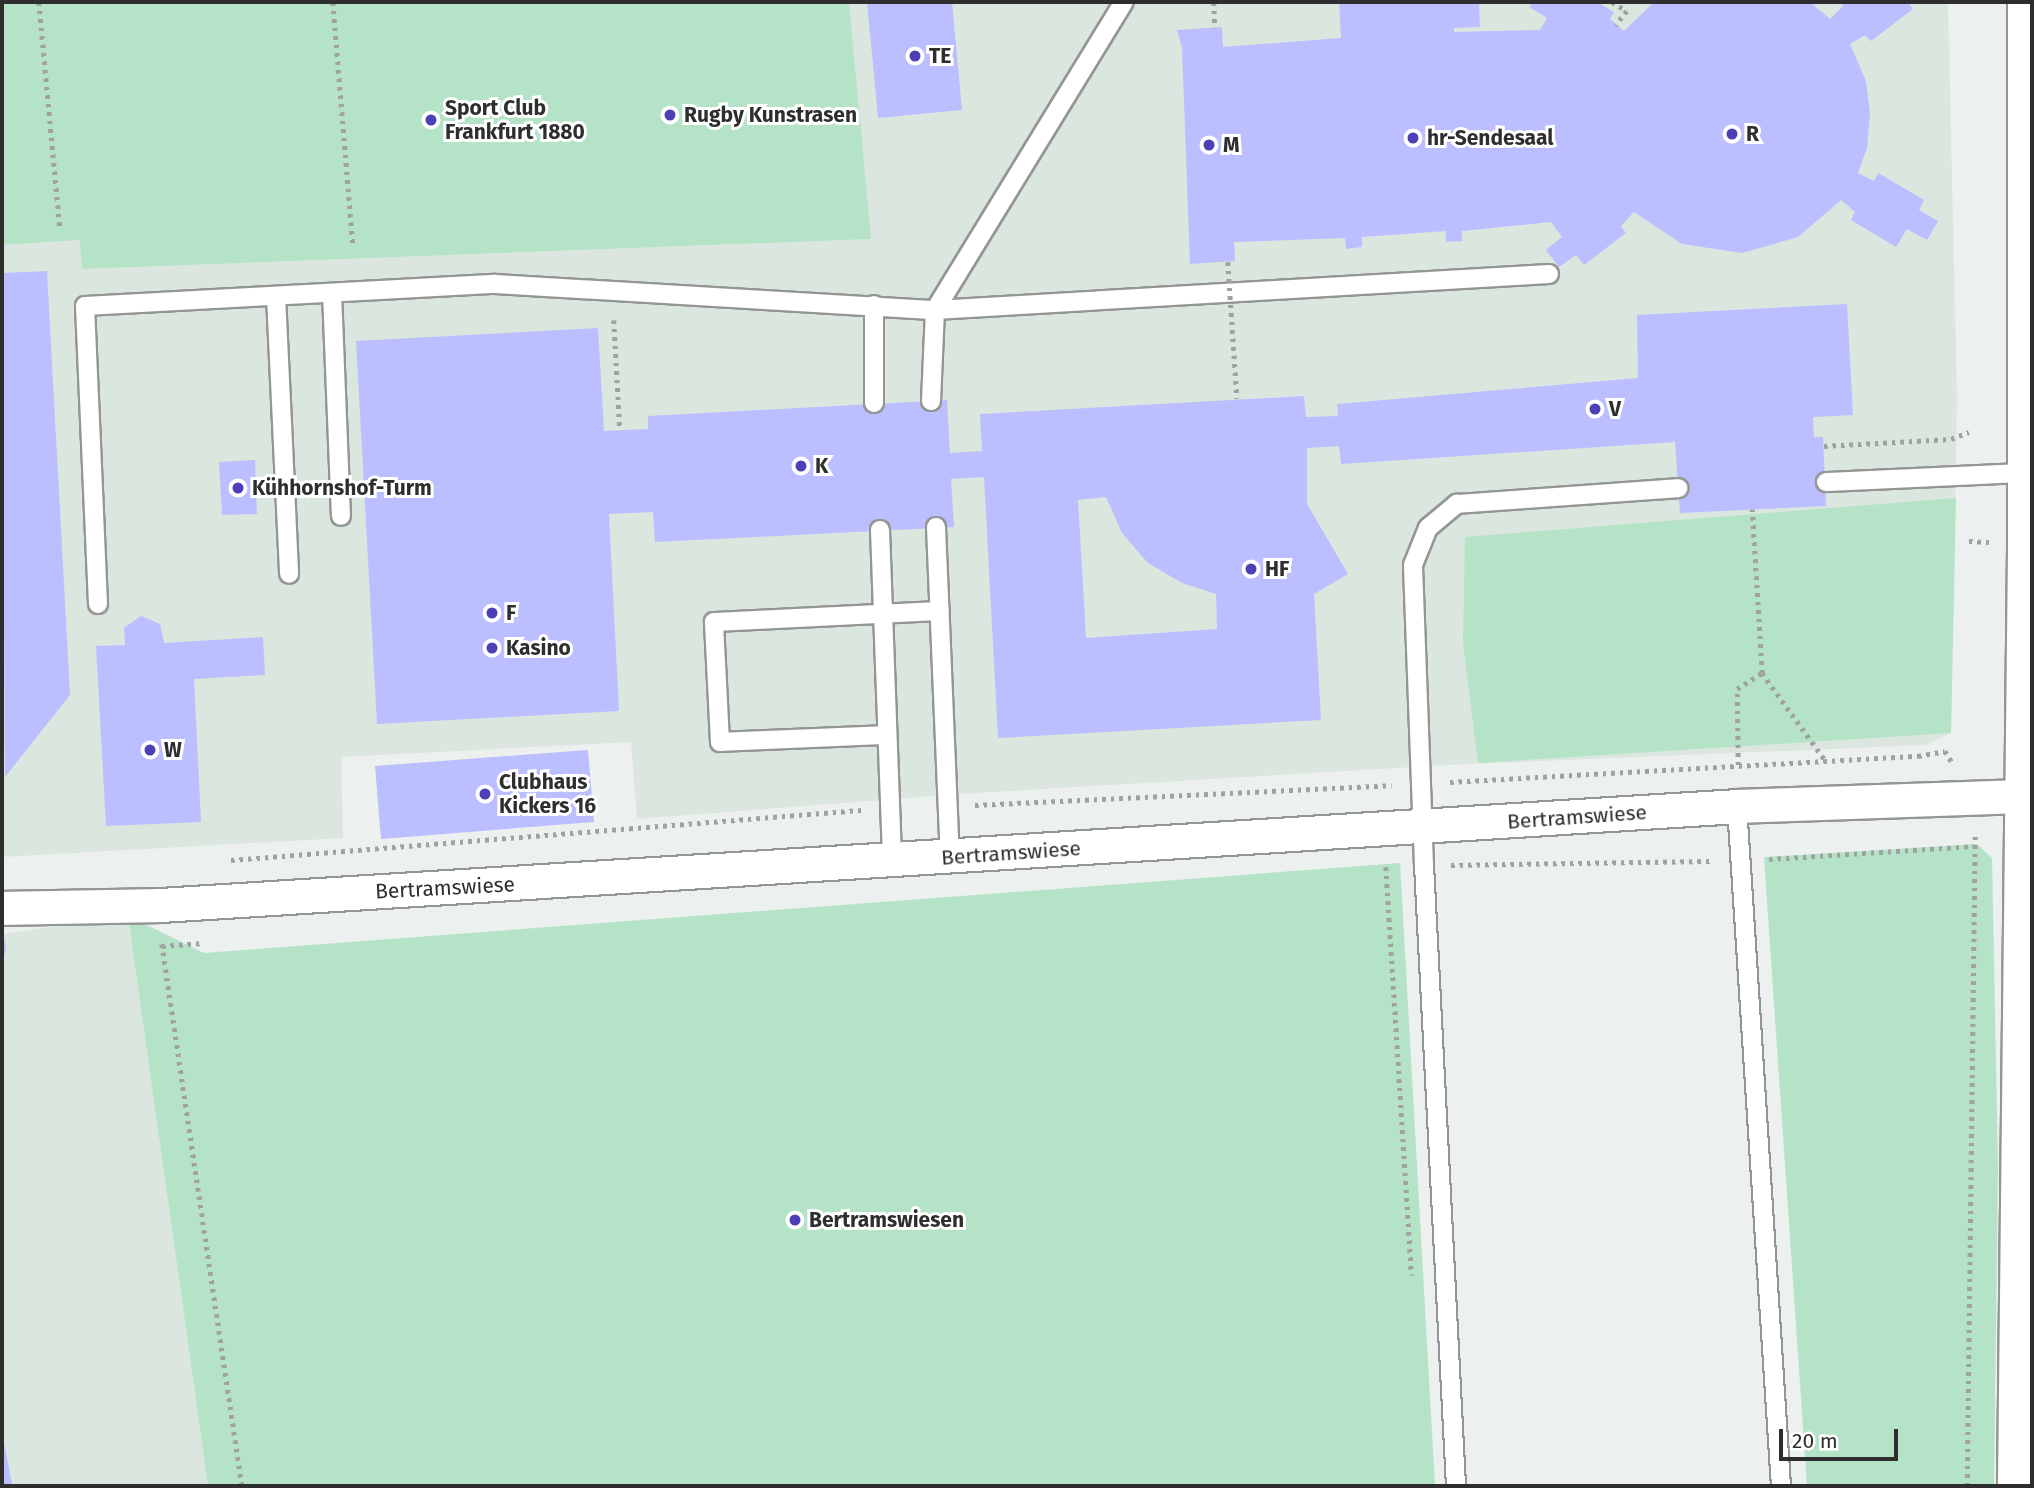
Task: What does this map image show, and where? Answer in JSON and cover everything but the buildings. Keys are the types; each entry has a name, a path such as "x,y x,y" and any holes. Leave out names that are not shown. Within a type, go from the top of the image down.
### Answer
{"street":[{"path":"2014,1486 2024,1177 2020,796 2024,473 2024,2"},
{"name":"Bertramswiese","path":"2,908 160,905 1737,806 2020,796"}],"lane":[{"path":"931,401 935,310 1124,2"},
{"path":"98,604 85,306 495,284 935,310 1549,274"},
{"path":"332,293 341,516"},
{"path":"276,296 289,574"},
{"path":"874,305 874,403"},
{"path":"1826,482 2024,473"},
{"path":"1456,1486 1424,866 1413,565 1428,528 1457,504 1678,488"},
{"path":"936,527 950,857"},
{"path":"880,530 880,614 892,861"},
{"path":"886,735 720,742 714,622 940,611"},
{"path":"1737,806 1738,861 1781,1486"}],"path":[{"path":"39,2 60,228"},
{"path":"333,2 354,247"},
{"path":"1214,2 1215,28"},
{"path":"1612,2 1627,11 1616,25"},
{"path":"1228,262 1237,399"},
{"path":"613,291 620,431"},
{"path":"1824,446 1951,439 1969,432"},
{"path":"1752,509 1762,673 1825,761"},
{"path":"1738,765 1737,689 1762,673"},
{"path":"1413,1280 1386,867 1738,861 1974,845 1968,1486"},
{"path":"162,946 242,1486"}],"shaded area":[{"path":"849,2 1948,2 1957,397 1951,733 1925,745 1447,765 959,794 637,819 631,742 341,757 343,838 2,857 2,245 81,240 82,269 870,239"},
{"path":"128,916 208,1486 2,1486 2,934"}],"green space":[{"name":"Sport Club Frankfurt 1880","path":"2,2 849,2 871,239 82,269 80,240 2,245"},
{"path":"1956,498 1951,733 1478,763 1463,643 1465,537"},
{"path":"1977,844 1992,858 1998,1169 1994,1486 1807,1486 1764,857"},
{"name":"Bertramswiesen","path":"1400,863 1435,1486 208,1486 128,916 204,953"}],"place":[{"name":"TE","path":"915,56"},
{"name":"Rugby Kunstrasen","path":"670,115"},
{"name":"Sport Club Frankfurt 1880","path":"431,120"},
{"name":"R","path":"1732,134"},
{"name":"hr-Sendesaal","path":"1413,138"},
{"name":"M","path":"1209,145"},
{"name":"V","path":"1595,409"},
{"name":"K","path":"801,466"},
{"name":"Kühhornshof-Turm","path":"238,488"},
{"name":"HF","path":"1251,569"},
{"name":"F","path":"492,613"},
{"name":"Kasino","path":"492,648"},
{"name":"W","path":"150,750"},
{"name":"Clubhaus Kickers 16","path":"485,794"},
{"name":"Bertramswiesen","path":"795,1220"}]}
